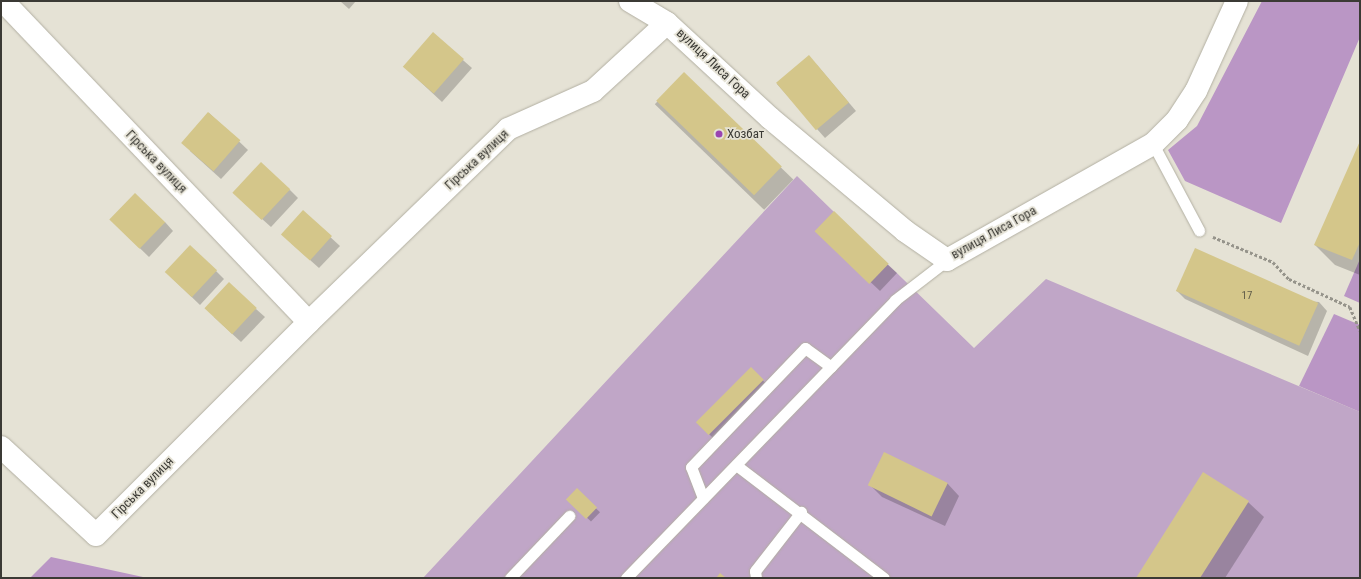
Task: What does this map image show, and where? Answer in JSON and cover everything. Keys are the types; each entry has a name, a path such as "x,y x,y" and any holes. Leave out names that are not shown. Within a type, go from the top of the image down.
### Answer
{"street":[{"name":"Гірська вулиця","path":"3,1 309,322"},
{"path":"630,1 667,23"},
{"name":"вулиця Лиса Гора","path":"667,23 776,122 905,231 947,260 1153,144 1177,120 1196,91 1237,1"},
{"name":"Гірська вулиця","path":"1,447 96,535 309,322 508,129 593,91 667,23"}],"lane":[{"path":"1153,144 1199,230"},
{"path":"626,578 895,300 947,260"},
{"path":"703,498 691,467 805,348 831,367"},
{"path":"736,465 801,512 879,577"},
{"path":"756,578 755,571 801,512"},
{"path":"510,578 569,516"}],"path":[{"path":"1199,230 1273,262 1289,279 1350,307 1360,331"}],"shaded area":[{"path":"1262,1 1360,1 1360,37 1281,223 1185,181 1168,150 1197,126"},
{"path":"797,176 974,348 1046,279 1360,412 1360,578 423,578"},
{"path":"1360,259 1360,303 1344,296"},
{"path":"1334,314 1360,325 1360,412 1299,386"},
{"path":"51,557 143,577 143,578 30,578"}],"building":[{"path":"433,32 464,59 434,94 403,67"},
{"path":"809,55 849,102 816,130 776,83"},
{"name":"Хозбат","path":"684,72 782,166 754,195 656,101"},
{"path":"208,112 240,140 214,171 181,143"},
{"path":"1360,141 1360,242 1352,260 1314,245"},
{"path":"261,162 290,189 262,220 232,193"},
{"path":"135,193 165,222 140,249 109,220"},
{"path":"303,210 332,236 310,261 281,235"},
{"path":"834,211 889,264 869,284 815,231"},
{"path":"190,245 217,270 192,297 165,272"},
{"path":"1195,248 1318,303 1299,346 1176,291"},
{"path":"229,282 257,308 232,334 204,308"},
{"path":"751,367 764,380 709,435 696,422"},
{"path":"884,452 948,483 932,516 868,485"},
{"path":"1203,472 1249,501 1200,578 1136,578"},
{"path":"577,488 597,507 586,519 566,500"},
{"path":"720,573 726,578 716,578"}],"place":[{"name":"Хозбат","path":"719,134"}]}
